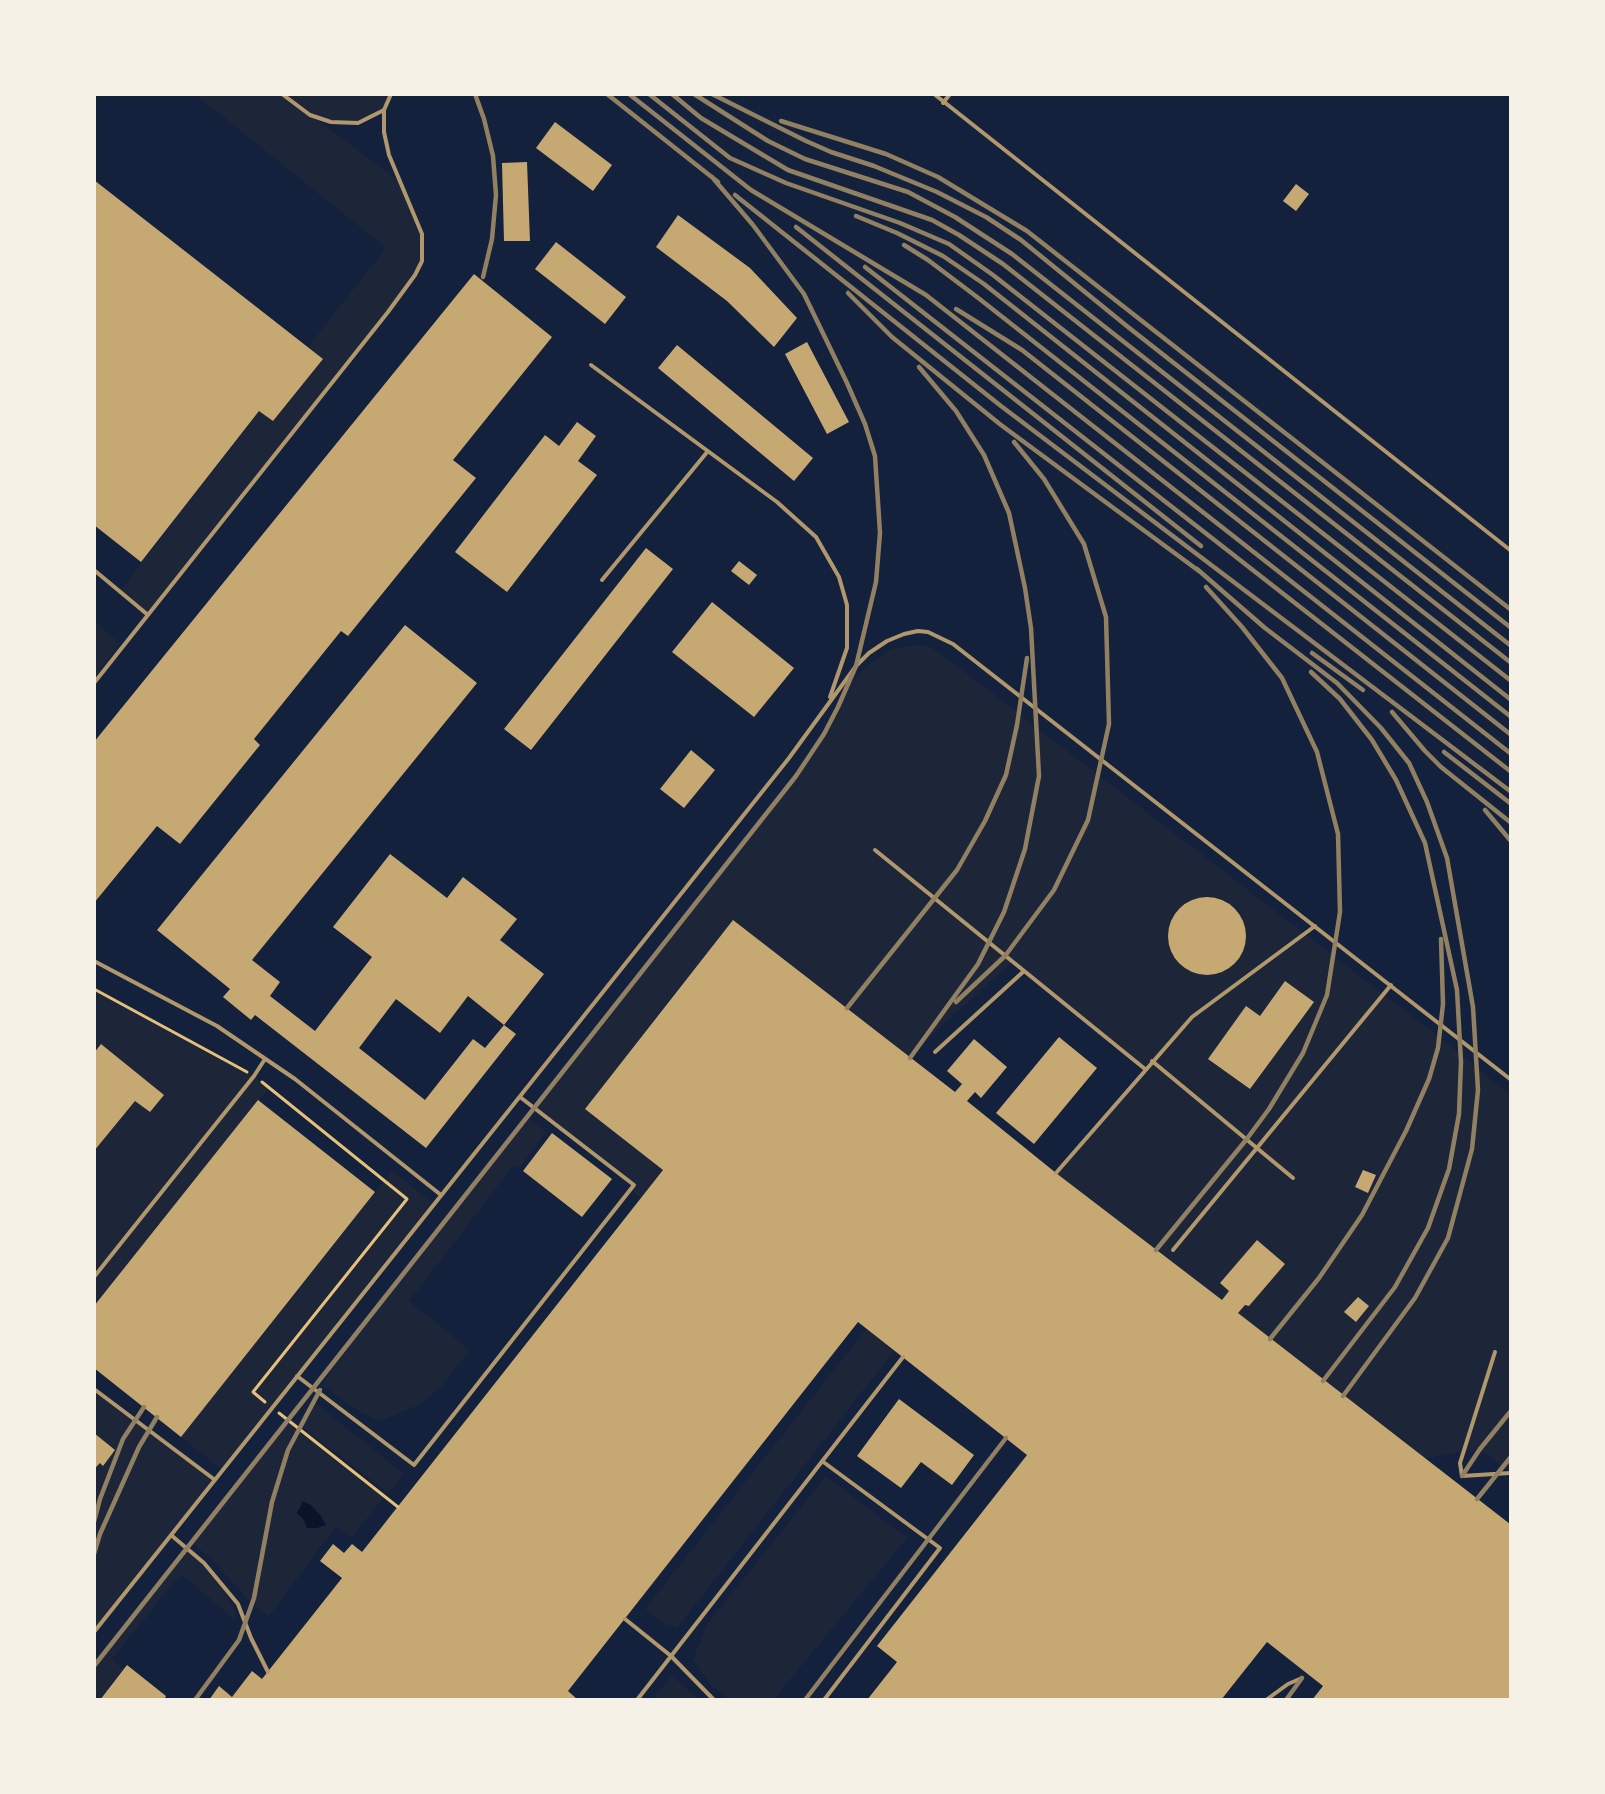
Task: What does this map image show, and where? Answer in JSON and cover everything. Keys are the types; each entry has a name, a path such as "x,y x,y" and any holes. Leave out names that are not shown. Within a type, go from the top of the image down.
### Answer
{"lane":[{"path":"282,94 310,115 331,122 358,123 384,111"},
{"path":"94,683 388,312 422,261 422,234 389,155 384,132 384,111 391,94"},
{"path":"934,94 1510,550"},
{"path":"943,103 950,94"},
{"path":"591,365 777,502 816,537 839,577 847,605 847,648 829,700"},
{"path":"602,580 708,451"},
{"path":"94,570 148,615"},
{"path":"94,1632 789,758 829,700 856,666 869,653 887,641 918,631 937,635 953,644 1510,1078"},
{"path":"874,850 1145,1069"},
{"path":"1056,1173 1192,1017 1315,926"},
{"path":"94,961 217,1026 266,1059 295,1079 441,1195"},
{"path":"935,1052 1024,971"},
{"path":"1173,1250 1391,986"},
{"path":"94,1277 266,1059"},
{"path":"1152,1061 1293,1178"},
{"path":"297,1376 414,1466 634,1185 520,1097"},
{"path":"1495,1352 1460,1463 1462,1476 1510,1473"},
{"path":"637,1700 903,1357"},
{"path":"94,1389 215,1480"},
{"path":"822,1461 940,1548 824,1700"},
{"path":"171,1536 204,1563 238,1604 251,1638 268,1672"},
{"path":"625,1619 671,1656 714,1700"},
{"path":"1266,1700 1288,1684 1302,1678"}],"path":[{"path":"94,989 254,1076 407,1199 253,1392 398,1507"}],"shaded area":[{"path":"196,95 391,95 384,110 358,123 346,123 312,116 400,182 422,234 422,261 415,275 388,312 148,615 120,591 259,411 273,420 323,359 308,347 386,248"},
{"path":"95,622 120,644 95,676"},
{"path":"922,644 936,650 1439,1037 1510,1095 1510,1472 1480,1449 1424,1458 1056,1173 1145,1069 1013,962 938,1029 910,1058 733,920 585,1109 663,1170 641,1198 630,1190 634,1185 535,1108 796,776 824,734 852,682 866,666 891,649"},
{"path":"95,989 254,1076 269,1088 95,1306"},
{"path":"527,1117 546,1132 519,1168 514,1165 409,1301 470,1350 441,1387 419,1405 380,1421 362,1413 322,1385 358,1330"},
{"path":"392,1171 434,1204 222,1470 181,1437"},
{"path":"866,1329 894,1351 677,1628 661,1622 645,1609"},
{"path":"94,1389 215,1480 94,1632"},
{"path":"313,1401 404,1474 388,1493 300,1425"},
{"path":"287,1419 385,1496 351,1538 336,1526 269,1616 252,1604 211,1559 191,1542"},
{"path":"826,1476 907,1538 774,1699 728,1699 711,1685 693,1660 707,1624"},
{"path":"303,1501 311,1505 326,1525 307,1528 304,1520 297,1513"},
{"path":"185,1550 202,1565 226,1594 235,1611 236,1621 181,1574 112,1659 123,1670 100,1699 95,1699 95,1666"},
{"path":"672,1676 699,1699 652,1699"}],"building":[{"path":"555,122 612,165 593,191 536,148"},
{"path":"527,162 530,241 504,241 502,163"},
{"path":"94,180 323,359 273,421 259,411 141,562 94,525"},
{"path":"1296,184 1309,194 1296,211 1283,201"},
{"path":"678,215 750,268 797,318 774,347 727,301 656,247"},
{"path":"556,242 626,297 605,324 535,269"},
{"path":"474,274 552,337 453,460 476,478 348,636 341,631 254,739 260,745 180,844 157,826 94,903 94,742"},
{"path":"807,342 849,422 827,434 785,354"},
{"path":"677,345 813,458 794,481 658,368"},
{"path":"577,422 596,436 578,461 597,475 507,592 455,552 545,435 559,446"},
{"path":"646,548 673,569 531,750 504,729"},
{"path":"739,561 757,575 749,585 731,571"},
{"path":"712,602 794,668 754,717 672,652"},
{"path":"405,625 477,683 252,960 280,982 270,996 315,1031 372,957 333,927 390,854 447,898 463,877 517,919 500,940 544,974 504,1025 516,1034 426,1148 255,1015 251,1020 223,997 230,989 157,930","holes":["468,996 504,1025 485,1048 473,1039 425,1100 359,1048 396,999 440,1033"]},
{"path":"691,750 715,770 684,808 660,789"},
{"path":"1199,897 1215,897 1229,903 1240,914 1246,928 1246,944 1240,958 1229,969 1215,975 1199,975 1185,969 1174,958 1168,944 1168,928 1174,914 1185,903"},
{"path":"733,920 955,1092 962,1084 947,1071 974,1039 1007,1067 981,1098 975,1092 967,1101 1056,1173 1222,1300 1229,1291 1220,1283 1257,1240 1285,1264 1249,1306 1245,1305 1238,1313 1510,1524 1510,1700 1312,1700 1323,1686 1267,1642 1221,1700 867,1700 897,1662 877,1646 1027,1455 858,1322 568,1691 578,1700 209,1700 219,1686 232,1697 252,1671 262,1679 342,1578 320,1561 333,1544 344,1553 352,1544 362,1552 663,1170 585,1109"},
{"path":"1285,981 1314,1002 1250,1089 1208,1059 1246,1006 1260,1016"},
{"path":"1059,1037 1097,1068 1034,1144 996,1113"},
{"path":"101,1044 164,1095 150,1112 135,1101 94,1151 94,1053"},
{"path":"258,1100 375,1192 181,1437 94,1368 94,1306"},
{"path":"552,1133 612,1179 582,1217 523,1171"},
{"path":"1363,1170 1376,1175 1368,1193 1355,1187"},
{"path":"1358,1297 1369,1306 1356,1322 1344,1312"},
{"path":"899,1399 974,1455 952,1485 921,1462 901,1488 857,1456"},
{"path":"94,1433 115,1450 103,1466 100,1463 94,1469"},
{"path":"127,1665 166,1696 164,1700 100,1700"}],"railway":[{"path":"475,94 493,156 496,195 492,239 483,277"},
{"path":"607,94 718,182"},
{"path":"629,94 751,190 926,295 1510,753"},
{"path":"649,94 730,158 786,183 900,223 949,244 993,275 1510,680"},
{"path":"672,94 701,118 788,170 932,220 1003,264 1510,662"},
{"path":"694,94 768,141 805,159 908,192 955,217 1012,254 1510,645"},
{"path":"712,94 831,152 874,166 937,192 986,217 1021,240 1128,327 1510,627"},
{"path":"781,121 886,154 938,177 1027,231 1510,609"},
{"path":"94,1666 796,776 824,734 856,666 876,582 880,533 875,456 865,424 804,294 753,225 712,177"},
{"path":"735,195 1001,406 1510,791"},
{"path":"856,216 943,256 984,284 1510,699"},
{"path":"796,227 1201,546"},
{"path":"904,245 977,297 1510,716"},
{"path":"865,267 1510,771"},
{"path":"848,293 892,337 1001,425 1203,574"},
{"path":"956,309 1022,350 1510,734"},
{"path":"910,1058 978,964 1004,912 1025,849 1039,776 1031,628 1009,513 984,455 956,411 919,367"},
{"path":"956,1002 1005,956 1054,890 1088,820 1109,724 1106,617 1084,544 1044,479 1014,442"},
{"path":"1197,569 1265,628 1337,683 1381,728 1409,763 1427,802 1447,858 1473,1007 1478,1090 1472,1149 1448,1238 1415,1298 1343,1396"},
{"path":"1156,1250 1246,1140 1269,1109 1303,1053 1327,995 1340,912 1338,834 1317,752 1282,678 1242,627 1206,587"},
{"path":"1312,653 1363,690"},
{"path":"847,1008 957,870 985,821 1006,775 1017,725 1027,658"},
{"path":"1311,672 1340,699 1372,740 1396,780 1425,843 1457,990 1461,1062 1459,1114 1449,1169 1428,1228 1395,1287 1323,1381"},
{"path":"1392,712 1441,767 1510,822"},
{"path":"1444,752 1510,803"},
{"path":"1485,810 1510,840"},
{"path":"1270,1339 1319,1278 1362,1215 1406,1131 1429,1079 1438,1048 1443,1004 1441,939"},
{"path":"195,1700 239,1640 254,1598 272,1502 288,1450 320,1390"},
{"path":"94,1522 100,1499 123,1439 144,1407"},
{"path":"1462,1476 1510,1412"},
{"path":"94,1554 100,1534 139,1447 157,1417"},
{"path":"805,1700 1006,1438"},
{"path":"1477,1499 1510,1458"},
{"path":"1286,1700 1302,1678"}]}
